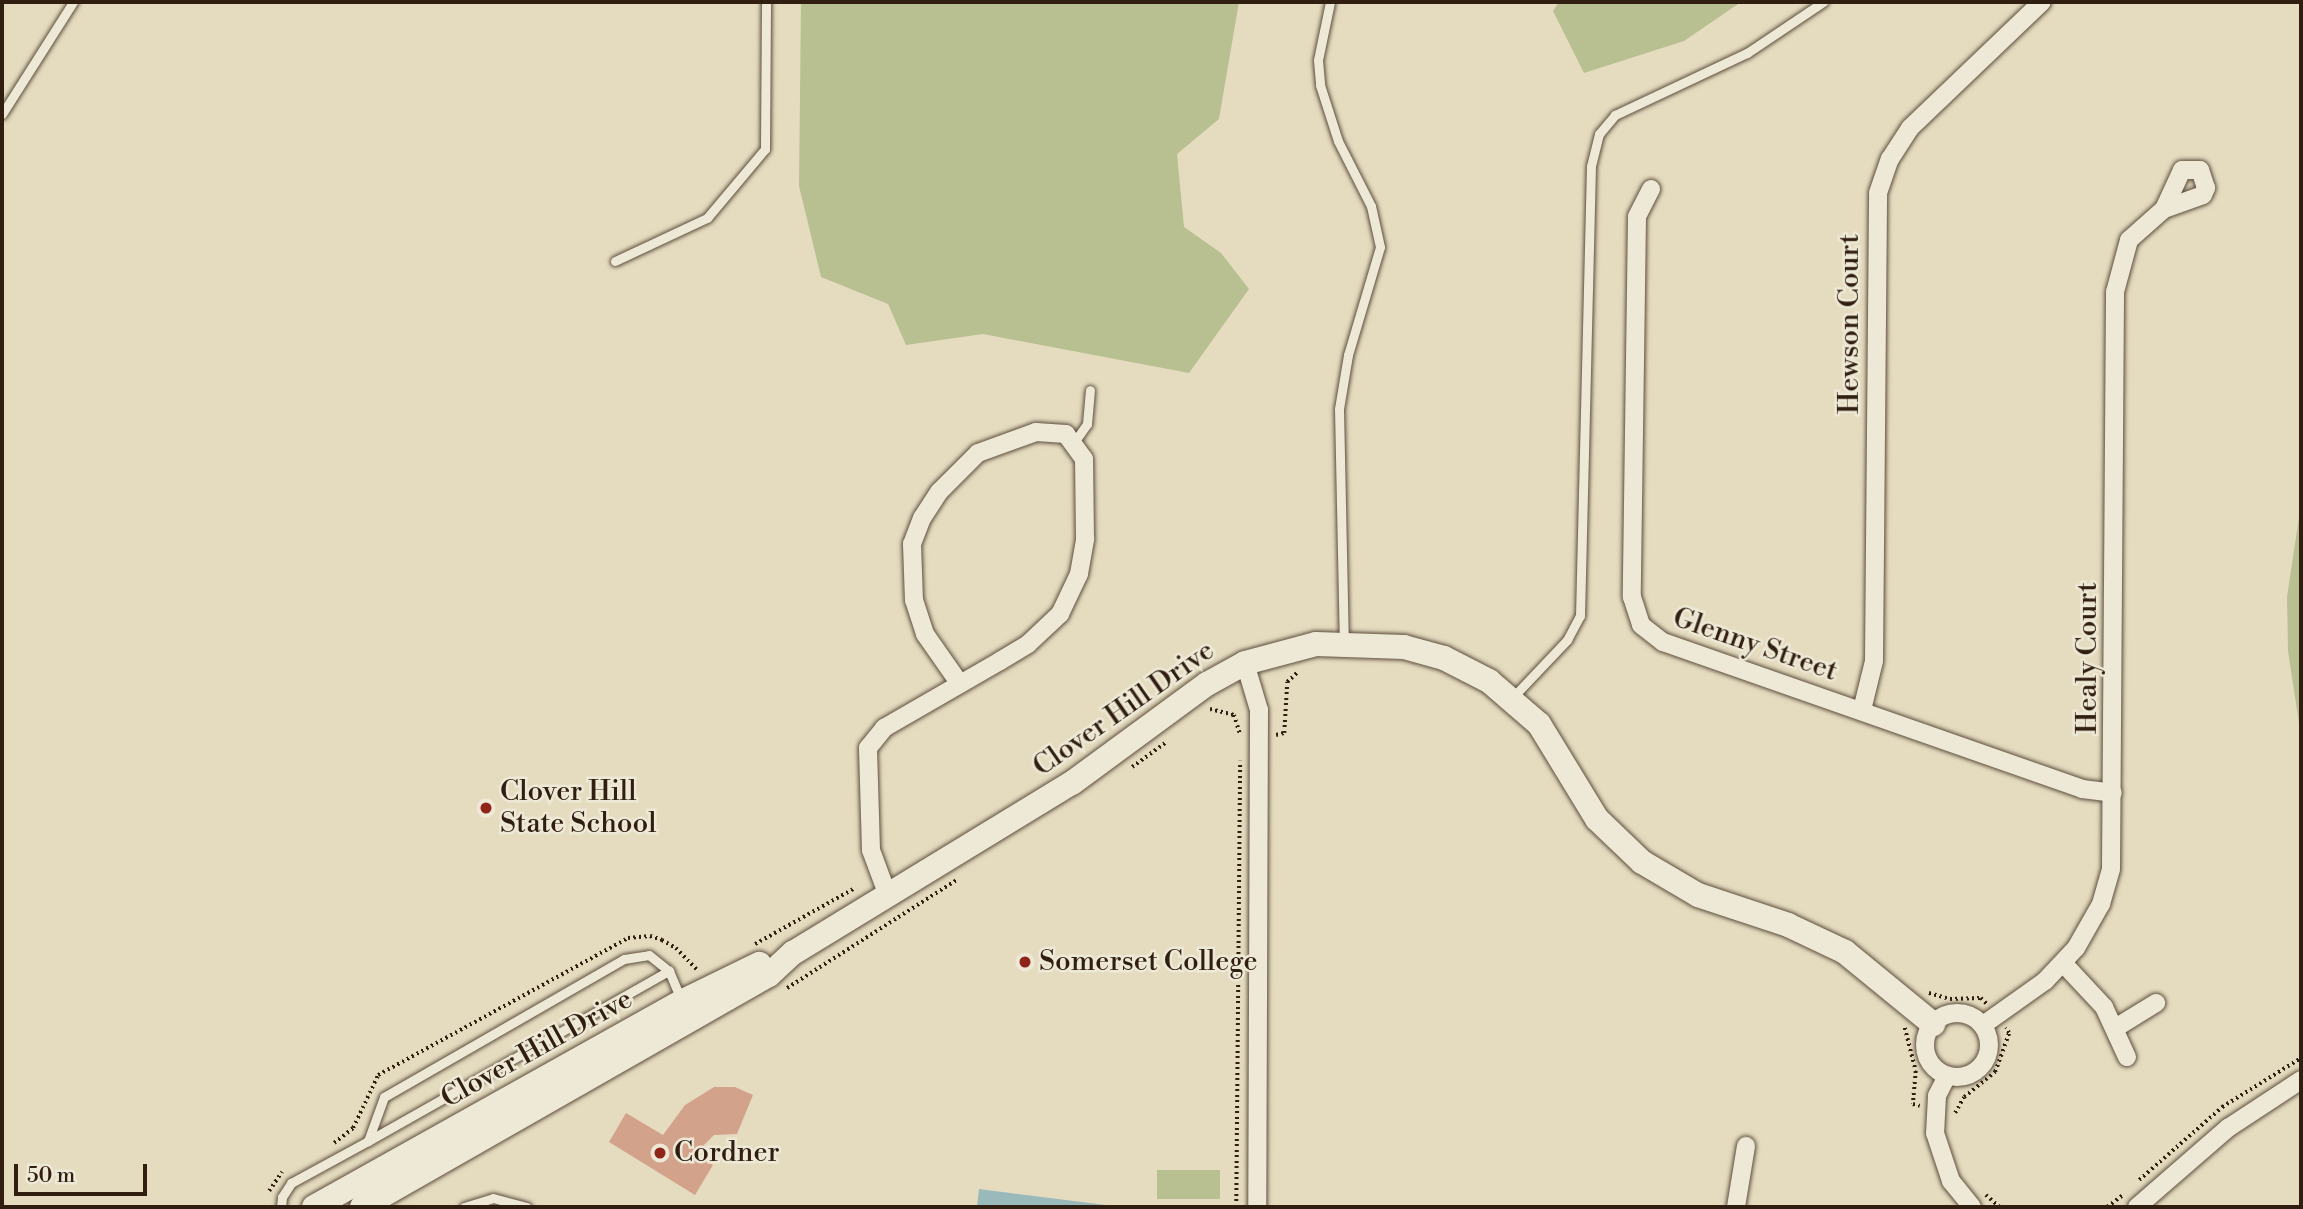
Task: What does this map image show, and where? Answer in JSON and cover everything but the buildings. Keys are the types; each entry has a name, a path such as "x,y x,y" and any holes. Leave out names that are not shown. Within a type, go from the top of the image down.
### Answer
{"street":[{"name":"Hewson Court","path":"1862,710 1874,661 1878,192 1890,159 1910,128 2042,2"},
{"name":"Glenny Street","path":"1651,189 1637,217 1635,613 1651,636 2082,789 2113,793"},
{"name":"Healy Court","path":"1983,1026 2063,963 2089,929 2111,869 2115,292 2129,240 2164,209"},
{"path":"883,886 869,829 868,748 884,728 960,684 1038,635 1060,614 1075,587 1083,561 1084,458 1075,441 1055,430 1045,430 978,453 939,492 922,518 912,544 914,600 925,634 960,684"},
{"name":"Clover Hill Drive","path":"362,1207 769,975 793,953 883,886 1072,783 1207,684 1245,663 1284,649 1344,642 1376,642 1428,653 1477,674 1513,697 1549,738 1597,819 1642,862 1698,895 1788,925 1845,952 1921,1023"},
{"path":"1245,663 1259,710 1257,1207"},
{"name":"Clover Hill Drive","path":"314,1207 682,1002 763,961 793,953"},
{"path":"2063,963 2117,1027 2127,1057"},
{"path":"2117,1027 2156,1003"},
{"path":"1958,1013 1983,1026 1990,1045 1984,1064 1967,1077 1947,1076 1930,1064 1921,1023 1958,1013"},
{"path":"1947,1076 1937,1096 1935,1133 1951,1181 1972,1207"},
{"path":"2137,1207 2228,1128 2301,1080"},
{"path":"1736,1207 1746,1146"}],"lane":[{"path":"2,114 73,2"},
{"path":"615,261 707,218 765,149 766,2"},
{"path":"1330,2 1318,60 1320,85 1338,141 1371,206 1380,247 1348,355 1339,409 1344,642"},
{"path":"1513,697 1567,640 1580,616 1591,166 1599,134 1615,115 1747,53 1823,2"},
{"path":"1075,441 1087,424 1090,390"},
{"path":"368,1141 384,1097 565,992 638,954 649,955 669,971 682,1002 681,1027"},
{"path":"281,1207 282,1197 291,1183 669,971"},
{"path":"464,1207 493,1198 527,1207"}],"path":[{"path":"1207,710 1223,709 1234,715 1240,745"},
{"path":"1129,769 1169,740"},
{"path":"1236,1207 1240,755"},
{"path":"783,991 965,875"},
{"path":"744,950 883,886"},
{"path":"325,1148 353,1128 378,1075 628,938 650,936 662,940 677,948 695,969 704,971"},
{"path":"1925,998 1930,992 1950,999 1982,998 1988,1006"},
{"path":"1920,1106 1913,1104 1916,1071 1904,1026 1921,1023"},
{"path":"1954,1121 1964,1097 1995,1072 2009,1033 2004,1026"},
{"path":"268,1197 273,1181 285,1170"},
{"path":"1979,1188 2000,1207"}],"green space":[{"path":"801,2 1239,2 1219,119 1177,154 1184,227 1221,253 1249,289 1189,373 983,334 906,345 888,304 821,277 799,186"},
{"path":"1559,2 1741,2 1684,41 1584,73 1553,11"},
{"path":"2301,504 2301,736 2288,651 2287,597"},
{"path":"1157,1170 1220,1170 1220,1199 1157,1199"}],"water":[{"path":"979,1189 1114,1206 977,1207"}],"place":[{"name":"Clover Hill State School","path":"486,808"},
{"name":"Somerset College","path":"1025,962"},
{"name":"Cordner","path":"660,1153"}]}
